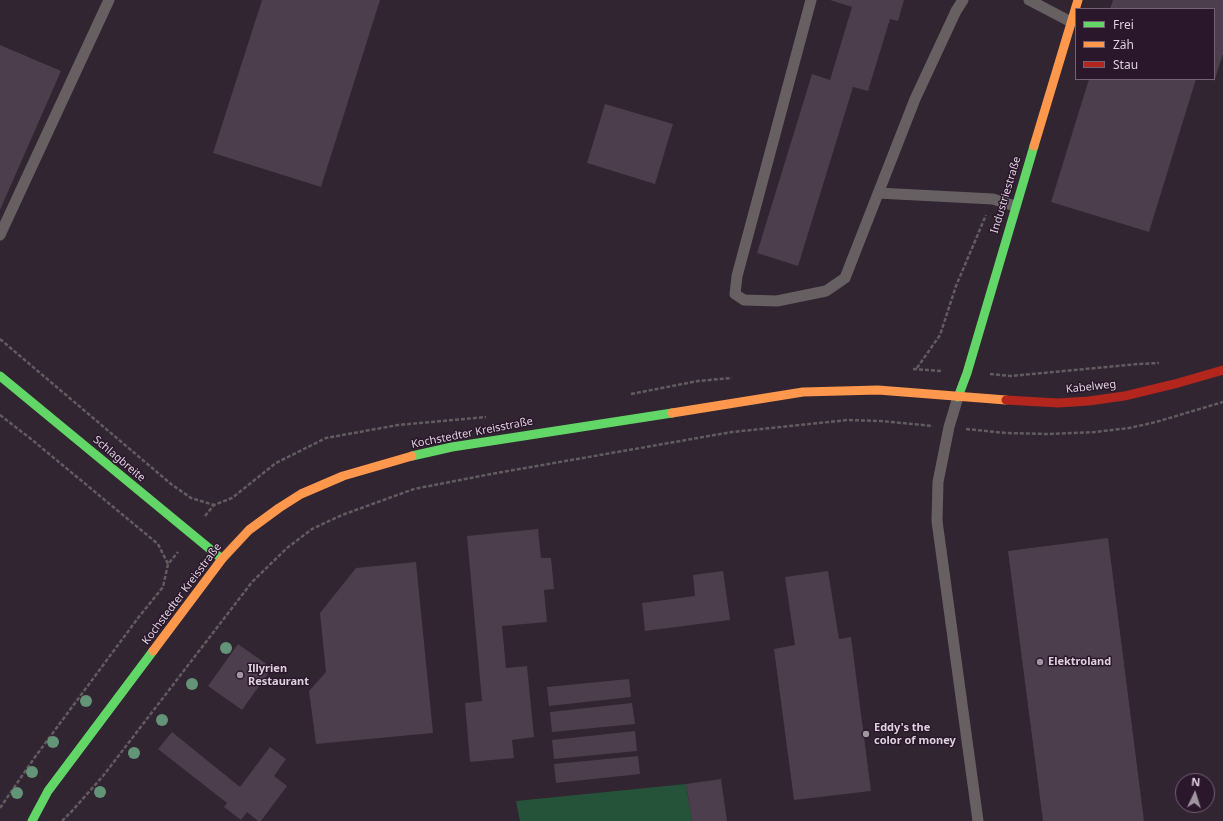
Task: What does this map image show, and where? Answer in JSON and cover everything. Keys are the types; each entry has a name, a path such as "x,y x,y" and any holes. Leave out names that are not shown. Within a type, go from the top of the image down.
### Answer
{"street":[{"name":"Industriestraße","path":"958,397 1075,9"},
{"name":"Kabelweg","path":"958,397 1039,403 1089,401 1124,396 1223,370"},
{"name":"Schlagbreite","path":"0,376 222,559"},
{"name":"Kochstedter Kreisstraße","path":"32,821 48,790 222,559 249,530 301,494 350,474 403,458 452,447 803,392 878,390 958,397"}],"lane":[{"path":"0,235 109,0"},
{"path":"811,0 736,276 735,294 744,300 777,301 826,291 845,278 915,99 956,11 963,0"},
{"path":"1029,0 1071,22"},
{"path":"878,193 993,199 1015,206"},
{"path":"958,397 949,427 938,482 936,521 978,821"}],"path":[{"path":"916,368 940,336 956,286 993,199"},
{"path":"0,339 171,484 191,498 214,505"},
{"path":"62,821 72,812 103,776 252,582 287,548 312,529 342,515 414,489 732,432 848,420 881,421 1006,433 1049,434 1095,432 1129,428 1156,422 1223,402"},
{"path":"0,415 158,544 168,564 163,587 133,624 35,757 0,808"}],"green space":[{"path":"686,784 692,821 520,821 516,801"}],"building":[{"path":"262,0 380,0 321,187 213,153"},
{"path":"830,0 904,0 898,21 890,19 868,91 853,87 798,266 757,253 812,74 830,80 852,7"},
{"path":"1113,0 1223,0 1223,54 1215,79 1215,8 1110,8"},
{"path":"0,45 61,71 0,210"},
{"path":"1089,80 1196,80 1149,232 1051,202"},
{"path":"605,104 673,124 655,184 587,163"},
{"path":"538,529 541,558 551,558 554,589 544,590 547,622 502,626 506,668 527,666 534,737 512,740 514,758 470,762 465,703 482,701 467,536"},
{"path":"1108,538 1144,821 1043,821 1008,551"},
{"path":"416,562 433,733 316,744 309,691 326,672 320,613 356,568"},
{"path":"723,571 730,620 645,631 642,603 695,596 693,575"},
{"path":"828,571 839,639 851,637 871,791 794,800 774,649 795,645 785,577"},
{"path":"238,644 272,668 242,710 208,686"},
{"path":"629,679 631,697 549,706 547,687"},
{"path":"632,703 635,724 552,732 550,712"},
{"path":"635,731 637,751 554,759 552,740"},
{"path":"172,732 240,787 270,747 286,759 274,776 287,786 261,821 258,821 247,812 241,820 224,807 227,803 158,749"},
{"path":"638,756 640,774 556,783 554,764"},
{"path":"721,779 727,821 692,821 686,784"}],"traffic: fast":[{"path":"958,397 967,373 1034,146"},
{"path":"0,376 222,559"},
{"path":"412,456 452,447 672,413"},
{"path":"32,821 48,791 153,651"}],"traffic: slow":[{"path":"1076,8 1078,0"},
{"path":"1034,146 1075,10"},
{"path":"672,413 803,392 878,390 1006,400"},
{"path":"153,651 222,559 249,530 301,494 343,476 412,456"}],"traffic: jam":[{"path":"1006,400 1058,403 1089,401 1124,396 1223,370"}],"place":[{"name":"Elektroland","path":"1040,662"},
{"name":"Illyrien Restaurant","path":"240,675"},
{"name":"Eddy's the color of money","path":"866,734"}]}
